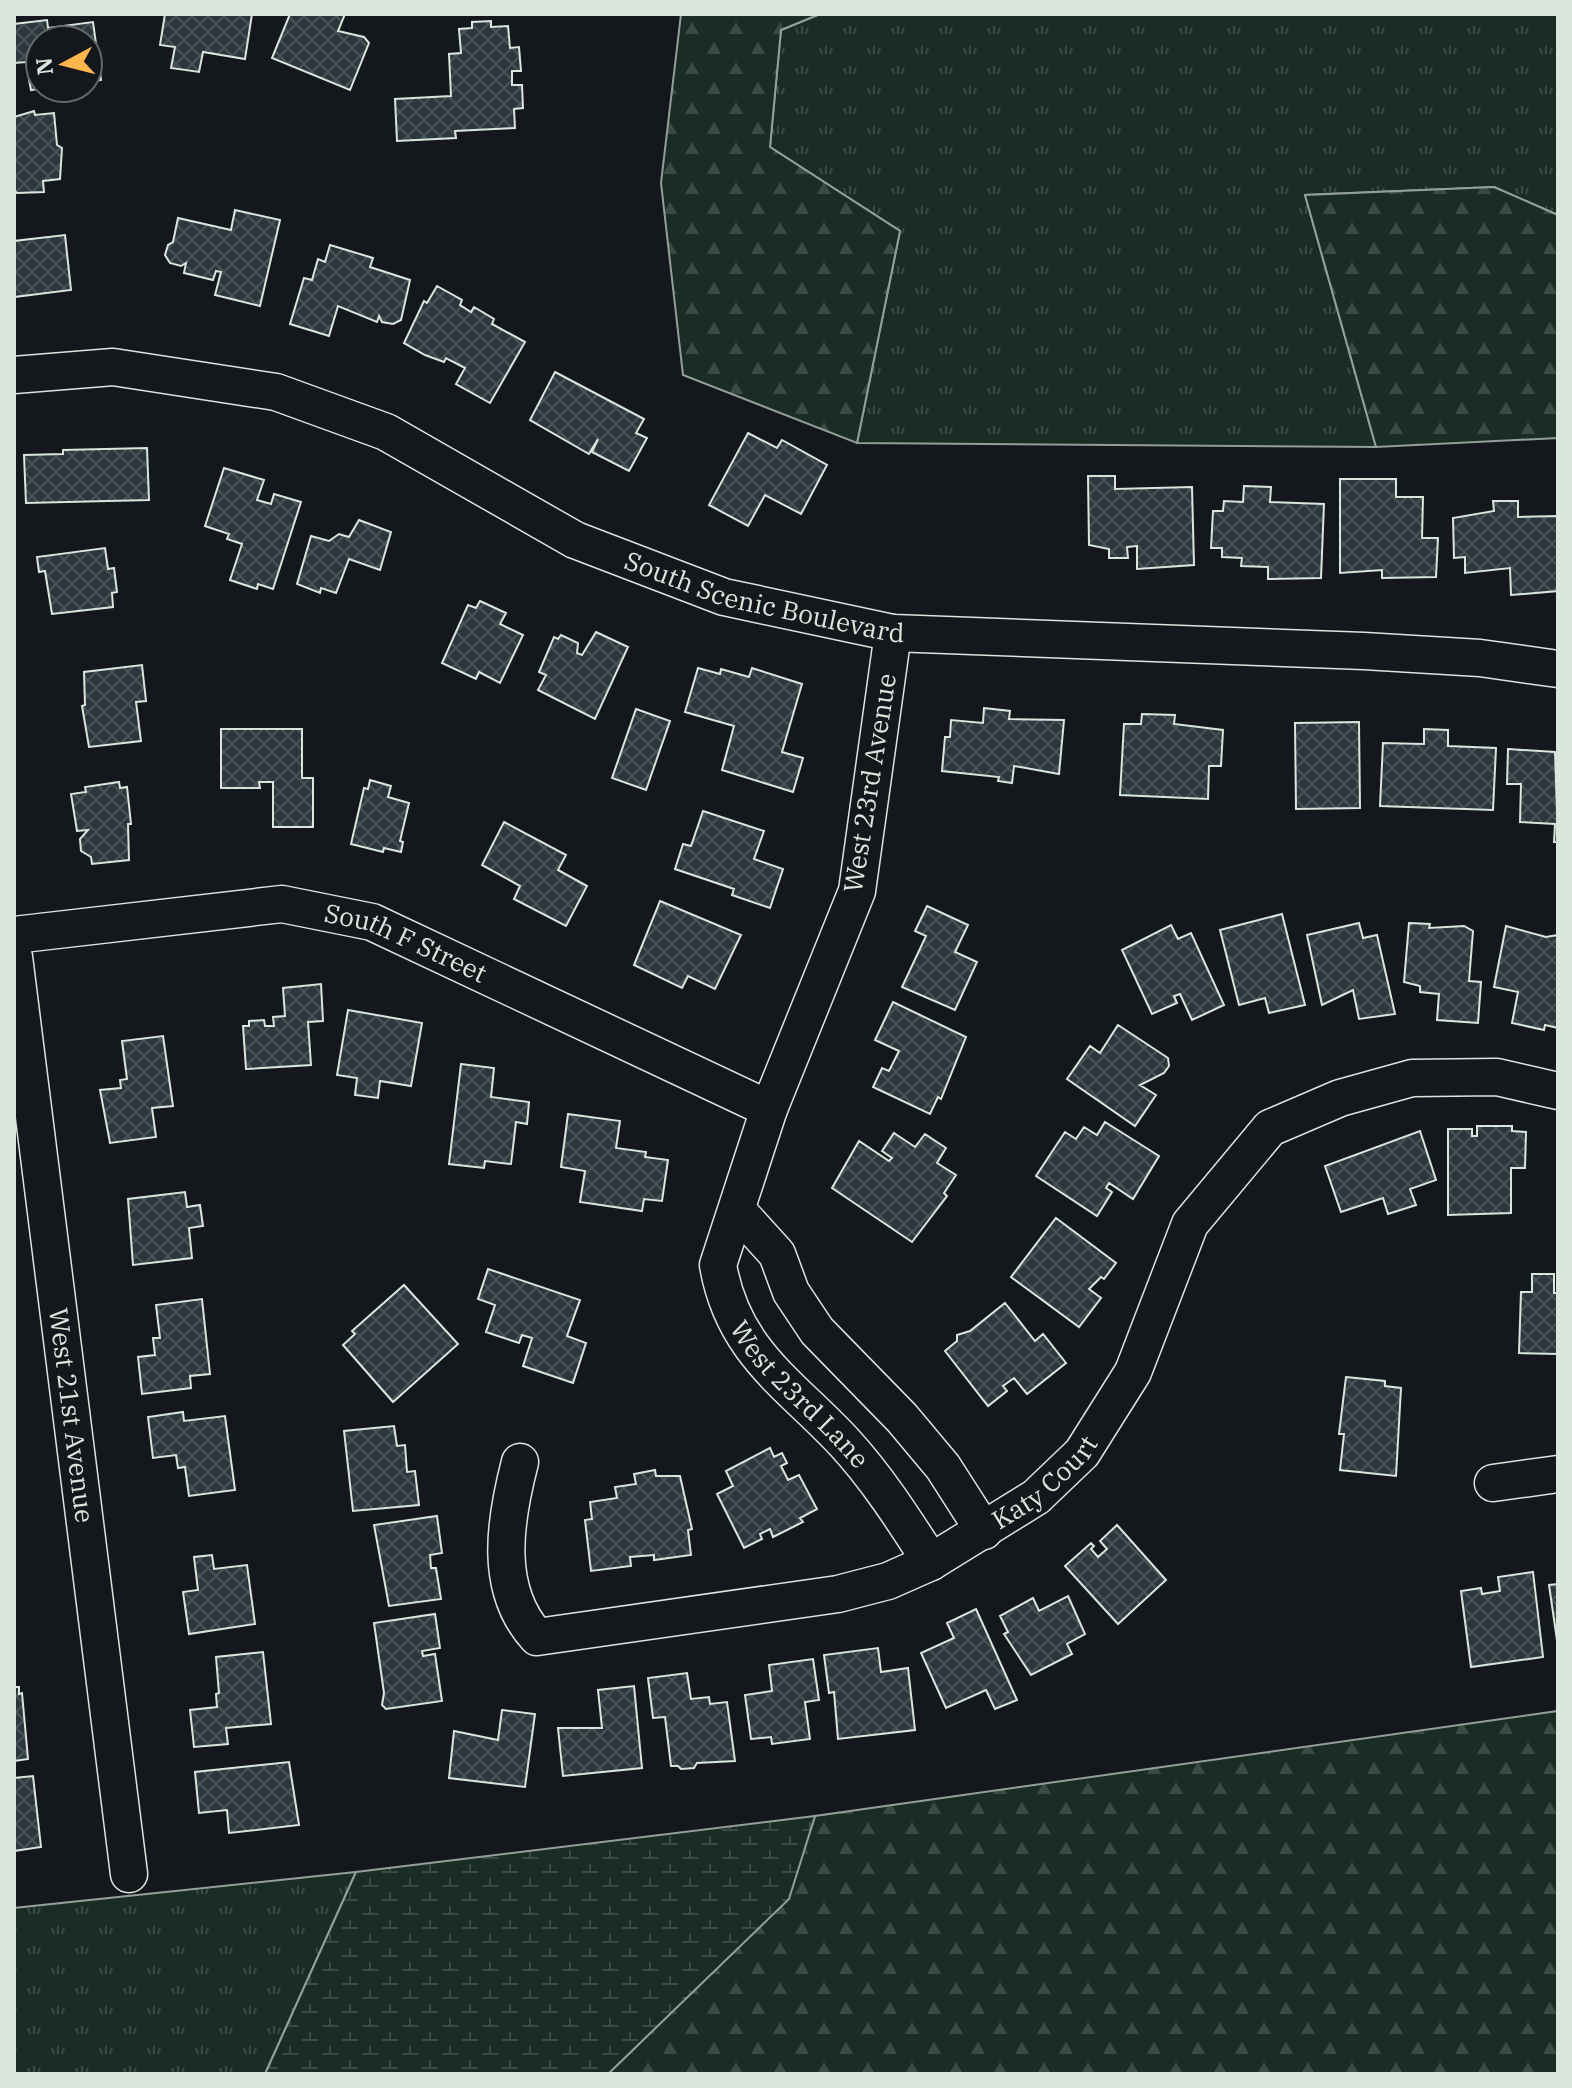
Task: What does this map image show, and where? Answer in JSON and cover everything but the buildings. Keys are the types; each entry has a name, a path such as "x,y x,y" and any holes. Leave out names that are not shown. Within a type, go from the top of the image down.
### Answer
{"street":[{"name":"South Scenic Boulevard","path":"14,375 113,367 276,392 386,432 575,540 724,597 893,633 1364,651 1480,658 1558,669"},
{"name":"West 23rd Avenue","path":"769,1109 857,891 893,633"},
{"name":"South F Street","path":"14,935 282,904 372,922 769,1109"},
{"name":"West 21st Avenue","path":"14,957 129,1874"},
{"name":"Katy Court","path":"520,1462 508,1507 506,1549 511,1595 521,1619 537,1637 838,1594 888,1581 931,1562 1036,1497 1082,1453 1133,1372 1190,1224 1270,1128 1340,1098 1412,1078 1497,1077 1558,1091"},
{"name":"West 23rd Lane","path":"769,1109 718,1265 722,1289 736,1322 782,1385 842,1441 884,1489 931,1562"},
{"name":"West 23rd Lane","path":"738,1211 777,1254 791,1292 817,1331 902,1418 943,1467 984,1531"},
{"path":"1493,1483 1558,1474"}],"green space":[{"path":"681,14 820,14 781,30 770,147 900,231 857,443 683,375 661,183"},
{"path":"820,14 1558,14 1558,215 1494,187 1305,195 1376,447 857,443 900,231 770,147 781,30"},
{"path":"1494,187 1558,215 1558,438 1376,447 1305,195"},
{"path":"1558,1711 1558,2074 608,2074 788,1899 815,1816"},
{"path":"815,1816 789,1899 608,2074 265,2074 356,1872"},
{"path":"356,1872 265,2074 14,2074 14,1908"}]}
